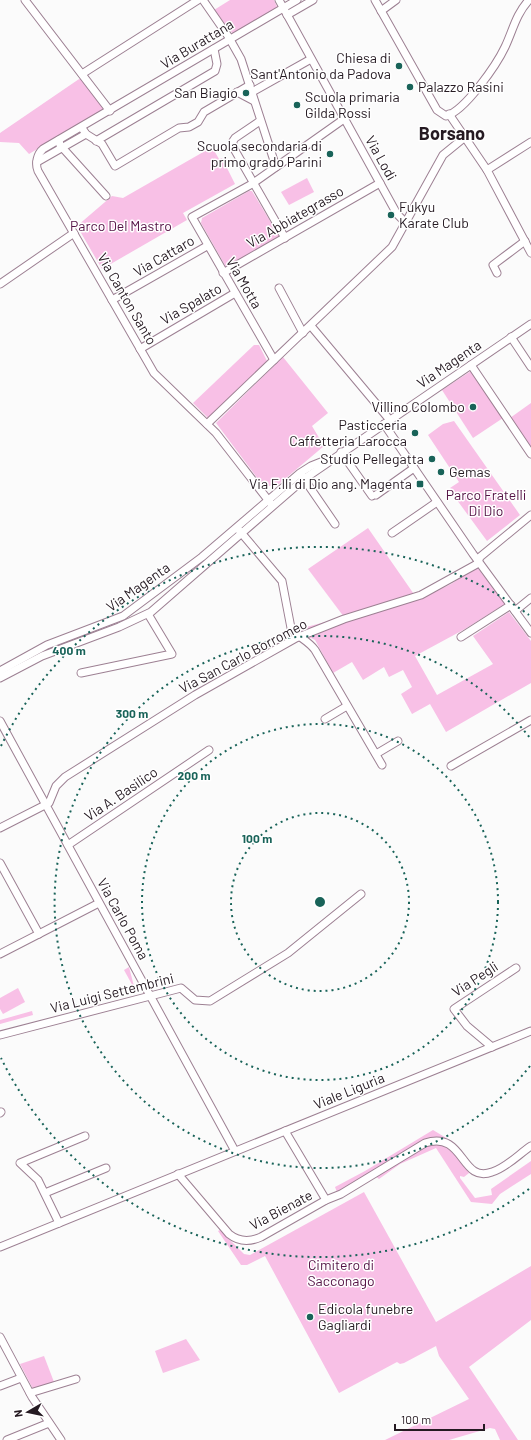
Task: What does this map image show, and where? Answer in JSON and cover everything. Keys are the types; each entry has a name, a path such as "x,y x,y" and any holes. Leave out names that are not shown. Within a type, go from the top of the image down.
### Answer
{"street":[{"path":"25,0 110,111"},
{"path":"82,74 198,0"},
{"path":"203,0 230,39 239,56 251,88 260,121 276,167"},
{"name":"Via Lodi","path":"279,0 397,214 405,222"},
{"name":"Via Burattana","path":"82,128 297,0"},
{"path":"287,15 313,0"},
{"path":"375,0 437,110 442,115 450,114 474,92 495,65 506,45 516,17 528,0"},
{"path":"381,11 396,0"},
{"path":"96,141 215,71 217,64 214,49"},
{"path":"37,162 41,151 58,140 82,128 86,134 103,145 115,166 180,128 188,127 198,122 204,112 237,92 251,88 311,59"},
{"path":"237,92 254,101"},
{"path":"450,114 487,170 531,253"},
{"path":"252,184 344,119"},
{"path":"260,121 235,138 232,144 252,184 284,238"},
{"path":"37,162 86,134"},
{"path":"207,424 392,247 444,154 465,137"},
{"path":"58,140 59,144 106,196"},
{"path":"487,170 531,142"},
{"name":"Via Canton Santo","path":"37,162 38,171 156,375 219,437 270,503"},
{"name":"Via Abbiategrasso","path":"224,273 380,183"},
{"name":"Via Motta","path":"252,184 192,216 192,218 274,360"},
{"path":"0,284 74,233"},
{"path":"497,272 492,265 525,241"},
{"name":"Via Cattaro","path":"112,300 208,246"},
{"path":"279,288 303,333"},
{"name":"Via Spalato","path":"140,349 235,293"},
{"name":"Via Magenta","path":"0,678 42,656 119,627 148,614 164,602 239,530 302,476 333,458 531,324"},
{"path":"311,326 386,422 437,502 531,633"},
{"path":"511,337 531,367"},
{"path":"471,365 531,454"},
{"path":"341,452 374,496 414,468"},
{"path":"302,476 335,524"},
{"path":"392,533 437,502"},
{"name":"Via San Carlo Borromeo","path":"46,805 57,785 65,777 195,695 296,638 344,619 421,594 477,564 480,557 531,515"},
{"path":"239,530 282,581 290,625 293,632 308,641 315,650 382,765"},
{"name":"Via Magenta","path":"0,671 50,644 116,620 143,602 239,530"},
{"path":"461,637 531,598"},
{"name":"Via Magenta","path":"81,673 172,654 148,614"},
{"path":"116,620 119,627"},
{"path":"325,718 347,706"},
{"path":"452,766 531,720"},
{"name":"Via Carlo Poma","path":"0,721 234,1151"},
{"path":"376,754 398,741"},
{"name":"Via A. Basilico","path":"68,846 209,750"},
{"path":"0,828 46,805"},
{"path":"0,863 38,934"},
{"name":"Via Luigi Settembrini","path":"0,1035 149,995 181,988 195,1000 210,1001 288,954 361,894"},
{"path":"0,954 99,903"},
{"name":"Via Pegli","path":"492,1047 467,1026 454,1009 516,968"},
{"name":"Viale Liguria","path":"178,1174 531,1031"},
{"path":"286,1131 326,1200"},
{"path":"59,1223 35,1176 20,1163 85,1136"},
{"name":"Via Bienate","path":"178,1174 227,1232 240,1240 250,1240 258,1238 326,1200 341,1194 428,1142 439,1140 448,1143 469,1166 475,1171 485,1174 496,1171 531,1146"},
{"path":"45,1193 106,1168"},
{"path":"0,1247 178,1174"},
{"path":"0,1337 3,1348 61,1440"},
{"path":"0,1386 22,1378"},
{"path":"30,1393 76,1379"},
{"path":"7,1440 50,1423"}],"green space":[{"path":"230,0 274,0 277,7 233,34 214,10"},
{"path":"82,77 105,108 29,154 19,143 0,142 0,133"},
{"name":"Parco Del Mastro","path":"212,147 219,159 222,158 235,184 183,213 187,220 102,269 77,226 112,196 123,198"},
{"path":"307,178 314,192 289,205 281,192"},
{"path":"249,191 252,191 279,236 226,267 201,223 202,218"},
{"path":"254,345 259,345 267,361 208,418 193,403"},
{"path":"283,357 328,413 312,426 324,446 279,484 269,486 261,483 216,423"},
{"path":"471,371 503,418 473,438 442,390"},
{"path":"531,403 531,449 510,418"},
{"name":"Parco Fratelli Di Dio","path":"454,421 520,515 487,541 454,496 455,495 450,488 459,482 428,435 443,424"},
{"path":"368,528 418,600 451,584 477,567 505,604 465,629 415,656 437,695 493,664 473,636 509,612 531,641 531,683 446,732 430,704 412,714 401,694 412,687 403,670 389,677 384,667 363,680 352,662 333,673 315,640 295,630 344,617 308,569"},
{"path":"129,967 135,990 124,970"},
{"path":"18,988 25,1002 3,1014 0,1009 0,998"},
{"path":"32,1011 33,1015 0,1024 0,1020"},
{"path":"433,1130 453,1142 422,1142 337,1192 335,1187 365,1171"},
{"path":"432,1143 449,1147 468,1170 469,1173 464,1177 460,1176 460,1178 475,1198 492,1195 491,1189 531,1161 531,1174 500,1194 492,1204 471,1202 436,1148 400,1164 379,1179 375,1176"},
{"name":"Cimitero di Sacconago","path":"364,1192 436,1322 531,1266 531,1320 469,1367 518,1440 500,1440 495,1429 490,1428 449,1440 385,1440 469,1399 439,1356 436,1346 404,1363 400,1364 397,1362 339,1393 265,1256 247,1265 241,1265 218,1231 220,1230 244,1254 250,1255"},
{"path":"186,1339 200,1360 163,1373 155,1351"},
{"path":"44,1356 54,1382 33,1389 20,1364"}],"place":[{"name":"Chiesa di Sant'Antonio da Padova","path":"399,66"},
{"name":"Palazzo Rasini","path":"410,87"},
{"name":"San Biagio","path":"246,93"},
{"name":"Scuola primaria Gilda Rossi","path":"297,105"},
{"name":"Scuola secondaria di primo grado Parini","path":"330,154"},
{"name":"Fukyu Karate Club","path":"391,215"},
{"name":"Villino Colombo","path":"473,407"},
{"name":"Pasticceria Caffetteria Larocca","path":"415,433"},
{"name":"Studio Pellegatta","path":"432,459"},
{"name":"Gemas","path":"441,472"},
{"name":"Via F.lli di Dio ang. Magenta","path":"420,484"},
{"name":"Edicola funebre Gagliardi","path":"310,1317"}],"district":[{"name":"Borsano","path":"452,134"}]}
